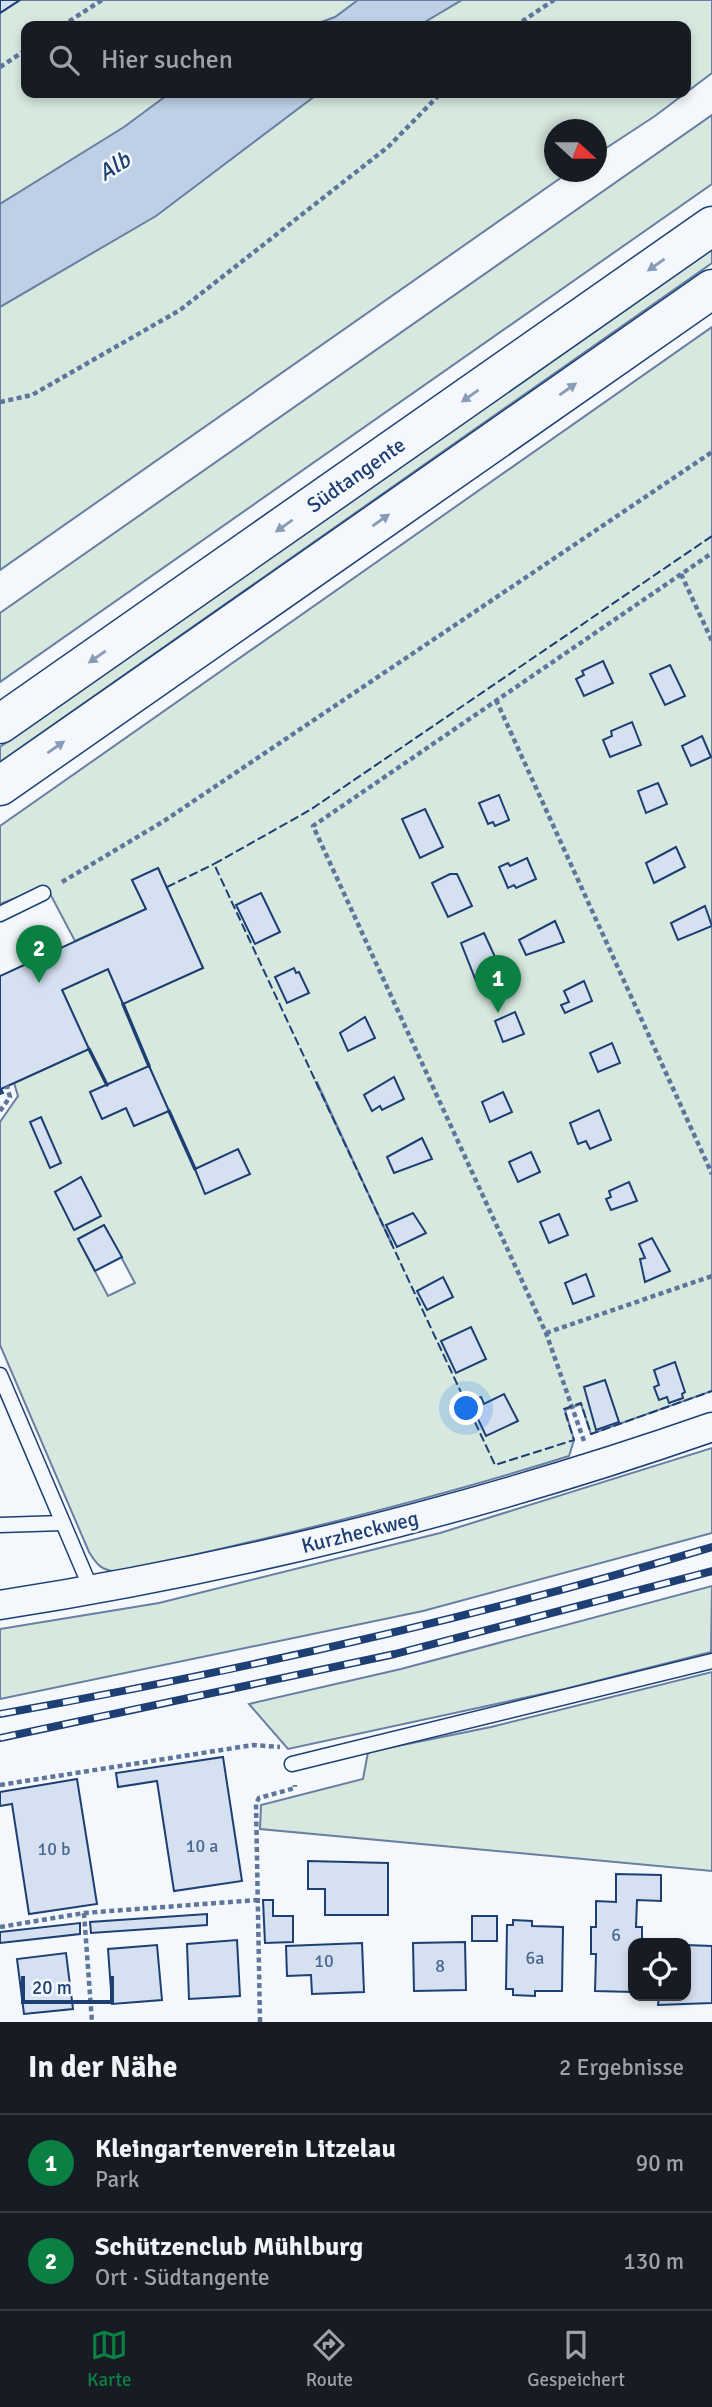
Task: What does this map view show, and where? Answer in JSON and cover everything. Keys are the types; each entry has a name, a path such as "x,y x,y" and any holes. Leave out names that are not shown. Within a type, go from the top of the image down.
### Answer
{"highway":[{"name":"Südtangente","path":"0,724 712,226"},
{"path":"0,786 712,289"}],"street":[{"name":"Kurzheckweg","path":"0,1605 92,1591 326,1541 593,1469 712,1427"}],"lane":[{"path":"0,914 43,893"},
{"path":"0,1375 92,1591"},
{"path":"0,1525 63,1523"},
{"path":"292,1764 712,1661"}],"path":[{"path":"70,21 102,0"},
{"path":"522,21 554,0"},
{"path":"0,67 21,53"},
{"path":"0,402 32,395 180,310 388,147 436,98"},
{"path":"43,893 164,821 712,453"},
{"path":"573,1406 546,1333 313,826 712,553"},
{"path":"681,574 712,641"},
{"path":"496,700 712,1174"},
{"path":"0,1111 10,1097 7,1087"},
{"path":"546,1333 712,1276"},
{"path":"0,1785 253,1745 278,1746 288,1752 292,1764"},
{"path":"260,2022 256,1803 259,1798 280,1794"},
{"path":"0,1927 84,1913 257,1900"},
{"path":"84,1913 92,2022"}],"shaded area":[{"path":"20,0 712,0 712,73 691,89 691,21 21,21 21,98 678,98 607,147 607,119 544,119 544,182 555,182 0,570 0,13"},
{"path":"712,115 712,184 0,682 0,613"},
{"path":"712,248 712,263 0,762 0,747"},
{"path":"712,327 712,1391 591,1434 581,1404 565,1410 574,1440 569,1456 457,1489 288,1533 117,1572 100,1566 89,1552 0,1345 0,1122 18,1096 14,1083 89,1049 62,990 108,969 123,1004 203,968 158,868 132,880 146,909 75,941 46,886 0,904 0,826","holes":["149,1066 169,1111 134,1126 126,1108 102,1119 90,1092","316,1082 317,1082 368,1193","238,1150 249,1174 205,1193 195,1169","81,1178 100,1216 75,1230 55,1192","104,1225 135,1283 108,1296 78,1239"]},
{"path":"712,1448 712,1533 423,1611 0,1699 0,1629 159,1603 440,1533"},
{"path":"712,1586 711,1652 565,1689 288,1749 249,1704 401,1669"},
{"path":"712,1672 712,1871 260,1829 261,1805 363,1779 368,1752 491,1727"}],"water":[{"path":"358,0 462,0 426,21 324,21 335,17"},
{"name":"Alb","path":"163,98 312,98 156,216 0,307 0,204 124,127"}],"building":[{"path":"0,0 20,0 0,13"},
{"path":"603,661 613,683 584,696 576,679 584,675 582,671"},
{"path":"670,665 685,696 665,705 650,674"},
{"path":"632,722 641,745 610,757 603,740 612,736 611,731"},
{"path":"702,736 711,757 691,766 682,746"},
{"path":"658,783 667,804 646,813 638,791"},
{"path":"499,795 509,820 495,826 493,822 488,824 479,803"},
{"path":"425,809 443,847 420,858 402,819"},
{"path":"676,847 685,867 654,883 646,863"},
{"path":"527,858 536,879 516,888 514,885 508,888 499,867 508,863 510,866"},
{"path":"158,868 203,968 123,1004 108,969 62,990 89,1049 1,1089 3,1093 0,1094 0,976 35,960 32,953 47,945 50,953 146,909 132,880"},
{"path":"450,874 457,874 472,906 448,917 432,883"},
{"path":"261,893 280,932 255,944 236,905"},
{"path":"705,906 712,926 678,940 671,923"},
{"path":"555,921 564,942 526,955 519,940"},
{"path":"484,933 501,970 476,981 461,943"},
{"path":"294,968 296,973 299,972 309,993 287,1003 275,977"},
{"path":"584,981 592,1001 565,1013 561,1005 569,1002 564,991"},
{"path":"515,1012 524,1034 503,1042 495,1021"},
{"path":"365,1017 375,1038 348,1051 340,1033"},
{"path":"612,1043 620,1063 598,1072 590,1053"},
{"path":"149,1066 169,1111 134,1126 126,1108 102,1119 90,1092"},
{"path":"394,1077 404,1099 382,1110 380,1106 372,1111 364,1095"},
{"path":"503,1092 512,1112 490,1122 482,1102"},
{"path":"599,1110 611,1140 590,1149 586,1141 578,1144 570,1123"},
{"path":"41,1117 61,1163 50,1168 30,1122"},
{"path":"422,1138 432,1159 394,1173 387,1157"},
{"path":"238,1149 250,1174 205,1194 195,1169"},
{"path":"531,1152 540,1172 518,1182 509,1162"},
{"path":"81,1177 101,1216 74,1230 55,1192"},
{"path":"629,1182 637,1201 611,1210 606,1199 611,1197 609,1191"},
{"path":"413,1213 426,1233 397,1247 386,1225"},
{"path":"559,1214 568,1235 549,1243 540,1222"},
{"path":"104,1225 122,1257 95,1271 78,1239"},
{"path":"652,1238 670,1271 645,1282 640,1259 645,1258 639,1244"},
{"path":"586,1274 594,1296 573,1304 565,1283"},
{"path":"443,1277 453,1297 427,1310 417,1291"},
{"path":"471,1327 486,1359 456,1373 441,1341"},
{"path":"675,1362 685,1392 682,1394 683,1398 669,1403 667,1397 659,1400 654,1387 659,1385 654,1370"},
{"path":"605,1380 619,1422 596,1430 584,1387"},
{"path":"504,1394 518,1421 486,1436 470,1402 481,1397 484,1404"},
{"path":"223,1757 242,1881 174,1891 157,1781 118,1787 116,1773"},
{"path":"77,1779 97,1904 29,1914 12,1804 0,1806 0,1792"},
{"path":"308,1861 388,1863 388,1915 325,1915 325,1889 308,1889"},
{"path":"616,1874 661,1875 661,1901 637,1900 636,1927 642,1927 642,1938 628,1938 628,1992 595,1991 596,1954 591,1954 591,1927 596,1927 596,1901 616,1902"},
{"path":"263,1900 273,1900 273,1916 293,1916 293,1942 265,1943"},
{"path":"207,1914 207,1925 91,1933 90,1922"},
{"path":"472,1916 497,1916 497,1941 472,1941"},
{"path":"513,1920 532,1921 532,1926 563,1927 562,1991 535,1991 535,1996 513,1995 513,1989 506,1989 507,1925 513,1925"},
{"path":"80,1923 80,1934 0,1943 0,1932"},
{"path":"237,1940 240,1996 189,1999 187,1944"},
{"path":"465,1942 466,1990 414,1991 413,1943"},
{"path":"362,1943 364,1992 312,1994 311,1975 287,1976 286,1946"},
{"path":"157,1945 162,2000 112,2004 108,1949"},
{"path":"691,1945 712,1946 712,2003 658,2005 658,2001 691,2001"},
{"path":"66,1953 73,2009 24,2014 17,1959"}],"railway":[{"path":"0,1714 180,1680 358,1641 536,1597 712,1547"},
{"path":"0,1738 395,1654 712,1571"}],"fence":[{"path":"712,536 310,810 214,864 495,1465 574,1440 564,1409 581,1403 591,1434 712,1391"},
{"path":"167,887 214,864"}],"wall":[{"path":"123,1004 149,1066"},
{"path":"89,1049 107,1085"},
{"path":"169,1111 195,1169"}],"place":[{"name":"Schützenclub Mühlburg","path":"39,983"},
{"name":"Kleingartenverein Litzelau","path":"498,1013"}]}
